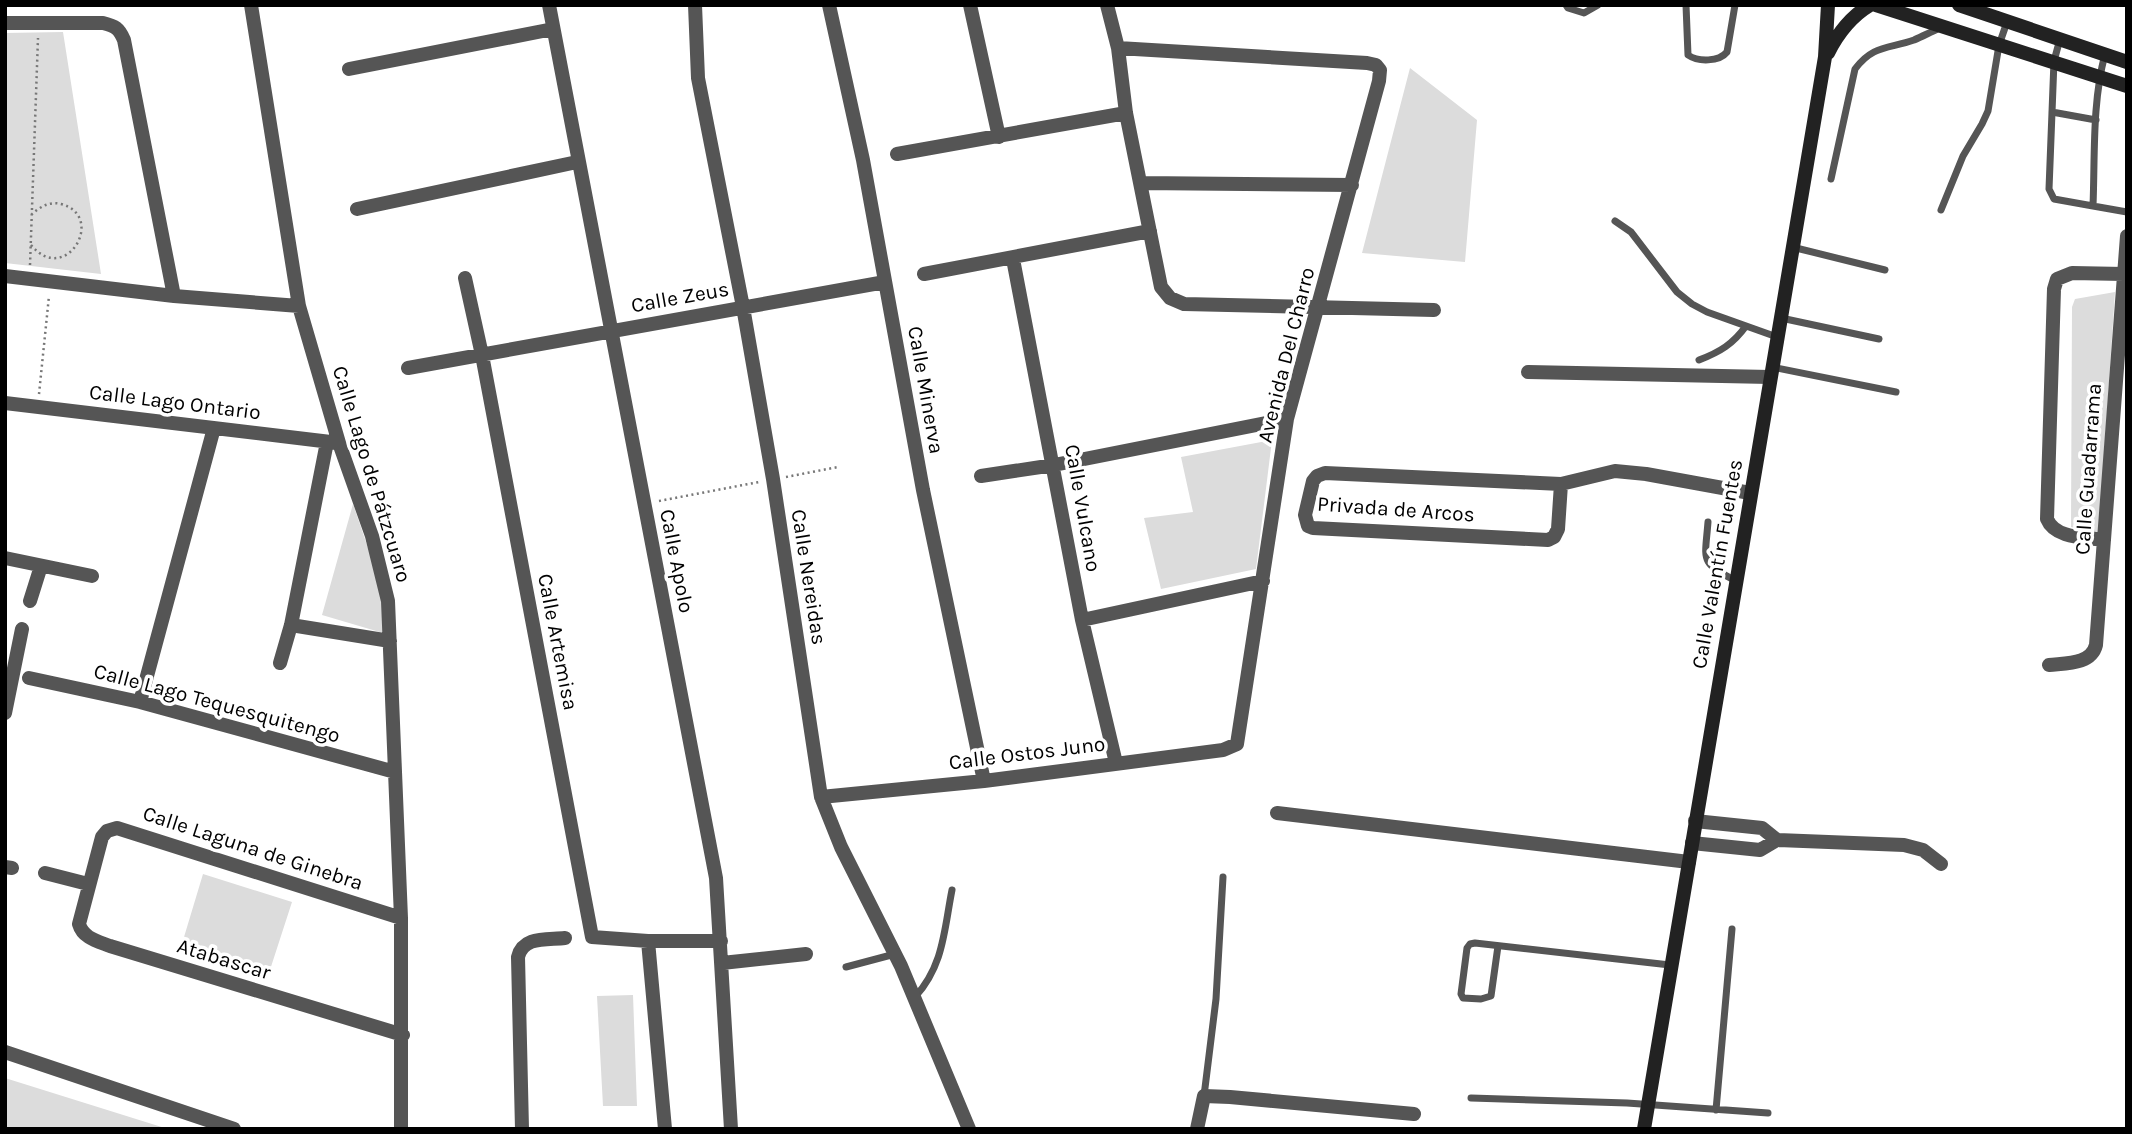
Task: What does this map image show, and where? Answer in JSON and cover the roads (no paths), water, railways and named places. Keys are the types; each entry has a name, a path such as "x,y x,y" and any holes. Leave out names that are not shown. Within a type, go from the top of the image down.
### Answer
{"street":[{"name":"Calle Lago de Pátzcuaro","path":"251,5 299,306 333,443 372,536 388,601 401,918 401,1129"},
{"name":"Calle Apolo","path":"549,5 716,878 731,1129"},
{"name":"Calle Nereidas","path":"695,5 698,78 743,307 773,479 821,797 841,848 895,954 969,1129"},
{"name":"Calle Minerva","path":"829,5 863,160 923,490 984,781"},
{"path":"970,5 999,137"},
{"path":"1107,5 1118,48 1126,113 1161,287 1170,298 1184,304 1434,310"},
{"name":"Calle Valentín Fuentes","path":"1644,1129 1825,57 1828,5"},
{"path":"1825,57 1845,26 1870,5"},
{"path":"1876,5 2127,86"},
{"path":"1959,5 2127,61"},
{"path":"5,23 103,23 114,26 124,40 174,296"},
{"path":"349,69 553,29"},
{"name":"Avenida Del Charro","path":"1118,48 1376,65 1380,70 1352,185 1287,419 1237,744"},
{"path":"897,154 1126,113"},
{"path":"357,209 577,162"},
{"path":"1140,183 1352,185"},
{"path":"924,274 1150,231"},
{"name":"Calle Guadarrama","path":"2049,664 2079,662 2095,651 2123,335 2127,236"},
{"name":"Calle Vulcano","path":"1013,259 1082,620 1116,763"},
{"path":"2104,540 2059,532 2049,526 2047,519 2054,289 2057,279 2072,273 2124,274"},
{"path":"5,276 174,296 299,306"},
{"name":"Calle Artemisa","path":"466,278 592,937 648,941"},
{"name":"Calle Zeus","path":"408,368 885,282"},
{"path":"1528,372 1771,372"},
{"name":"Calle Lago Ontario","path":"5,403 333,443"},
{"path":"981,476 1054,465 1287,419"},
{"path":"140,702 214,428"},
{"path":"280,663 333,443"},
{"name":"Privada de Arcos","path":"1561,484 1557,532 1555,537 1548,540 1313,528 1308,526 1305,520 1313,481 1325,473 1561,484 1615,471 1751,493"},
{"path":"5,558 92,576"},
{"path":"30,601 41,566"},
{"path":"1082,620 1263,581"},
{"path":"290,625 390,642"},
{"path":"5,713 9,673 22,629"},
{"name":"Calle Lago Tequesquitengo","path":"29,678 140,702 395,772"},
{"name":"Calle Ostos Juno","path":"821,797 984,781 1223,750 1237,744"},
{"path":"1277,813 1689,862"},
{"path":"1695,821 1762,828 1777,840"},
{"name":"Calle Laguna de Ginebra","path":"88,884 102,837 111,829 125,829 401,918"},
{"path":"1692,843 1760,850 1777,840 1904,845 1923,850 1941,864"},
{"path":"46,873 88,884"},
{"name":"Atabascar","path":"88,884 79,923 82,932 91,939 403,1035"},
{"path":"522,1129 520,948 528,941 565,938"},
{"path":"665,1129 648,941 721,941"},
{"path":"722,963 806,954"},
{"path":"5,1052 234,1129"},
{"path":"1197,1129 1204,1096 1414,1114"}],"lane":[{"path":"1566,5 1584,13 1598,5"},
{"path":"1686,5 1688,55 1693,59 1716,59 1727,52 1735,5"},
{"path":"1941,210 1963,156 1987,111 1999,45 2007,21"},
{"path":"1831,179 1855,69 1864,57 1878,48 1913,40 1942,26"},
{"path":"2060,39 2054,61 2050,193 2054,199 2127,212"},
{"path":"2093,206 2099,76 2105,54"},
{"path":"2052,112 2096,120"},
{"path":"1615,220 1644,246 1677,292 1707,312 1777,337"},
{"path":"1792,247 1885,270"},
{"path":"1780,317 1879,339"},
{"path":"1699,360 1724,350 1746,326"},
{"path":"1771,372 1896,392"},
{"path":"1708,522 1705,556 1711,568 1736,581"},
{"path":"1204,1096 1216,999 1223,877"},
{"path":"914,998 928,984 938,964 952,890"},
{"path":"1716,1110 1732,929"},
{"path":"1498,946 1491,996 1481,999 1463,998 1461,994 1467,948 1469,944 1475,943 1670,965"},
{"path":"846,967 895,954"},
{"path":"1471,1098 1768,1113"}]}
